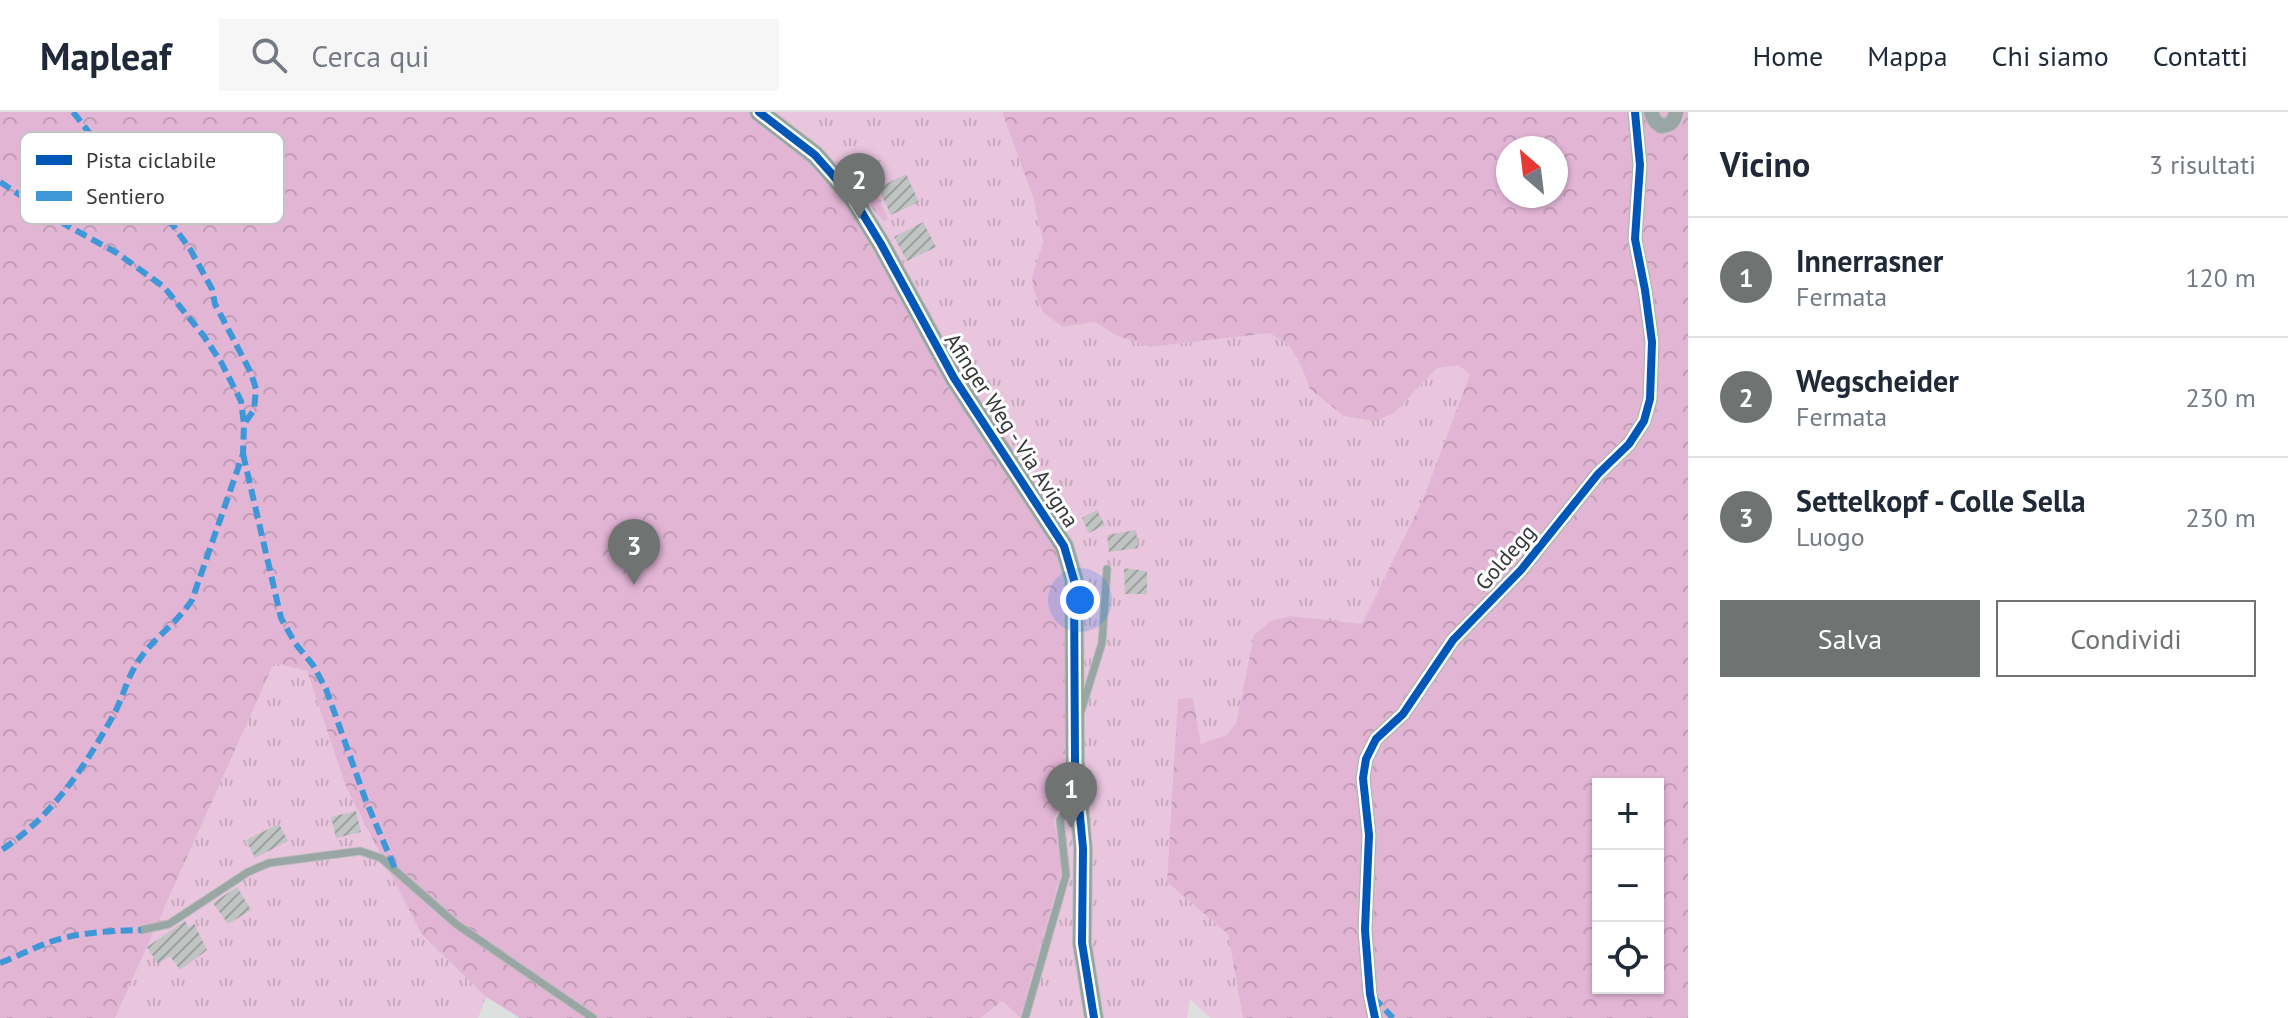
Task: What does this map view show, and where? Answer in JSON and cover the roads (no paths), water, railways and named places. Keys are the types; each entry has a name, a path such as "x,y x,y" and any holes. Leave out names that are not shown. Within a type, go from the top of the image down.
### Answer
{"street":[{"name":"Afinger Weg - Via Avigna","path":"759,112 815,155 853,198 954,378 1064,546 1074,580 1074,742 1083,848 1082,943 1094,1018"},
{"name":"Goldegg","path":"1375,1018 1365,930 1369,835 1363,778 1366,759 1376,739 1403,714 1453,640 1521,570 1598,474 1629,444 1644,421 1650,399 1652,342 1635,239 1640,165 1635,112"},
{"path":"1651,112 1661,126 1669,126 1676,112"}],"lane":[{"path":"1074,742 1102,643 1107,569"},
{"path":"1025,1018 1066,875 1060,820 1065,813 1078,808"},
{"path":"141,930 169,924 248,872 269,863 360,851 381,858 456,924 593,1018"}],"place":[{"name":"Wegscheider","path":"859,219"},
{"name":"Settelkopf - Colle Sella","path":"634,585"},
{"name":"Innerrasner","path":"1071,828"}]}
